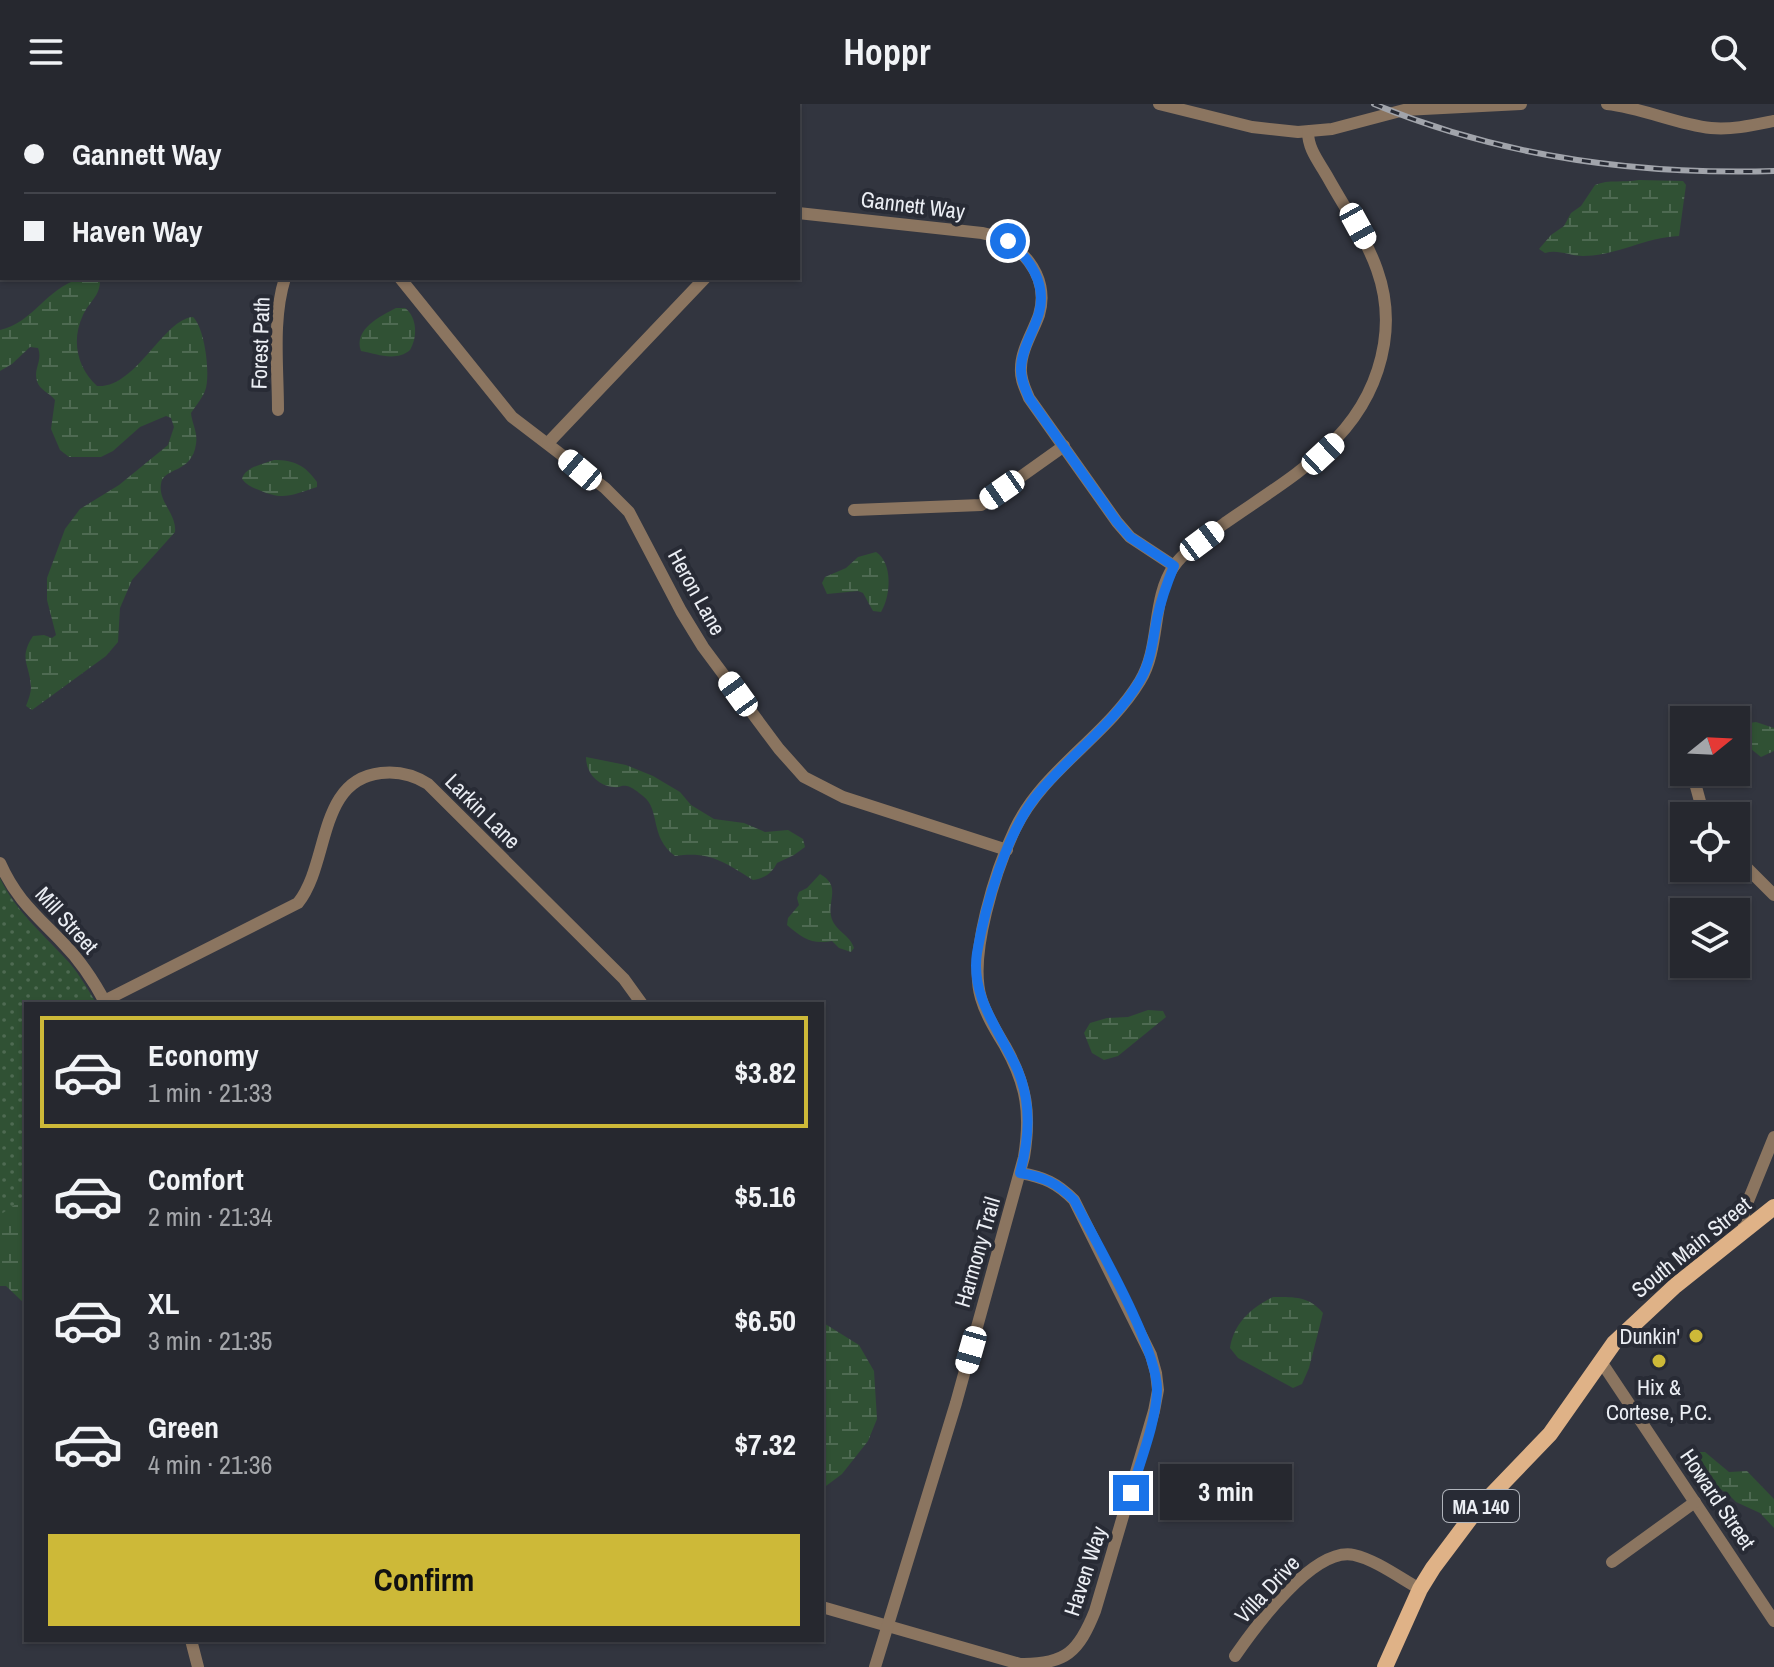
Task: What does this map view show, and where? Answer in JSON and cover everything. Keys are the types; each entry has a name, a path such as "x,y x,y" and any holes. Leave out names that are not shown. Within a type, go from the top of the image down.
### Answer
{"main road":[{"name":"South Main Street","path":"1385,1667 1420,1589 1475,1512 1550,1434 1600,1360 1633,1324 1774,1207"}],"street":[{"path":"1159,104 1252,127 1308,132 1404,110 1521,104"},
{"path":"1607,104 1637,108 1714,128 1774,121"},
{"path":"1174,566 1210,535 1323,454 1356,416 1374,382 1385,328 1382,284 1368,244 1312,151 1308,132"},
{"name":"Gannett Way","path":"800,213 982,233 996,236 1019,249 1033,268 1041,300 1020,371 1029,398 1117,522 1130,537 1174,566"},
{"name":"Forest Path","path":"278,410 277,330 285,280"},
{"name":"Heron Lane","path":"402,280 512,417 605,488 629,512 703,647 779,749 804,777 843,797 1007,850"},
{"path":"548,443 703,280"},
{"path":"854,510 981,505 1064,446"},
{"name":"Harmony Trail","path":"875,1667 956,1403 1020,1173 1029,1126 1027,1100 1019,1074 985,1009 976,976 981,933 1015,828 1032,801 1121,706 1142,678 1164,589 1174,566"},
{"name":"Larkin Lane","path":"105,1002 298,903 314,877 335,804 363,778 384,772 407,774 428,784 624,979 641,1002"},
{"name":"Mill Street","path":"0,863 16,894 73,954 105,1002"},
{"path":"1750,871 1774,895"},
{"path":"1744,1231 1744,1211 1774,1137"},
{"name":"Haven Way","path":"889,1626 1020,1664 1054,1661 1073,1652 1084,1638 1095,1611 1131,1493 1158,1390 1151,1355 1074,1200 1058,1184 1040,1176 1020,1173"},
{"name":"Howard Street","path":"1600,1360 1774,1621"},
{"path":"1612,1562 1695,1502"},
{"name":"Villa Drive","path":"1235,1656 1253,1630 1294,1586 1318,1564 1339,1554 1355,1555 1420,1589"},
{"path":"824,1608 889,1626"},
{"path":"192,1642 198,1667"}],"green space":[{"path":"1639,180 1683,181 1686,185 1679,236 1595,255 1545,253 1539,249 1564,226 1595,185"},
{"path":"76,280 100,281 77,334 81,362 97,386 111,384 124,377 171,329 193,317 204,341 207,384 191,413 196,436 193,454 189,461 167,475 161,484 162,497 173,519 175,532 132,580 120,608 118,642 106,656 32,710 26,706 31,687 26,651 33,636 52,638 56,635 47,600 47,578 65,529 80,509 119,485 168,445 174,427 171,418 166,416 140,427 113,451 101,457 69,457 60,450 51,429 55,400 37,381 38,348 30,347 0,371 0,330 22,320"},
{"path":"396,308 405,308 414,322 414,339 410,350 399,356 361,351 361,336 365,330 376,319"},
{"path":"274,460 293,462 308,471 317,482 317,487 288,496 275,495 251,487 242,479 251,469"},
{"path":"876,552 882,557 889,580 881,612 873,611 863,593 858,591 827,594 822,583 825,577 846,568 858,557"},
{"path":"1750,723 1774,728 1774,751 1761,757 1750,748"},
{"path":"586,757 626,765 653,776 680,792 691,805 714,819 744,823 765,832 788,830 803,839 805,847 777,863 768,874 753,880 725,863 707,857 675,856 662,841 648,802 629,787 608,786 598,781 588,768"},
{"path":"820,874 832,888 831,916 852,943 854,948 851,952 839,948 832,941 808,939 787,925 788,918 799,905 799,892"},
{"path":"0,878 21,910 73,968 96,1002 24,1002 24,1220 0,1232"},
{"path":"1148,1010 1163,1011 1166,1017 1118,1056 1104,1060 1092,1053 1084,1033 1090,1023 1128,1017"},
{"path":"24,1198 24,1303 6,1286 0,1286 0,1215"},
{"path":"1273,1297 1307,1300 1323,1313 1309,1368 1302,1384 1293,1388 1238,1358 1230,1348 1235,1331 1245,1317"},
{"path":"824,1323 859,1345 874,1371 877,1419 868,1441 842,1474 824,1488"},
{"path":"1694,1452 1705,1452 1729,1472 1747,1471 1774,1499 1774,1528 1760,1513 1736,1502 1694,1473 1687,1459"}],"railway":[{"path":"1374,104 1471,137 1571,159 1672,170 1774,171"}],"place":[{"name":"Dunkin'","path":"1696,1336"},
{"name":"Hix & Cortese, P.C.","path":"1659,1361"}],"route":[{"path":"1008,241 1027,258 1040,290 1040,311 1020,371 1029,398 1117,522 1130,537 1174,566 1164,589 1142,678 1121,706 1038,793 1015,828 981,933 976,976 989,1019 1019,1074 1027,1100 1029,1126 1020,1173 1040,1176 1058,1184 1074,1200 1151,1355 1158,1390 1131,1493"}]}
